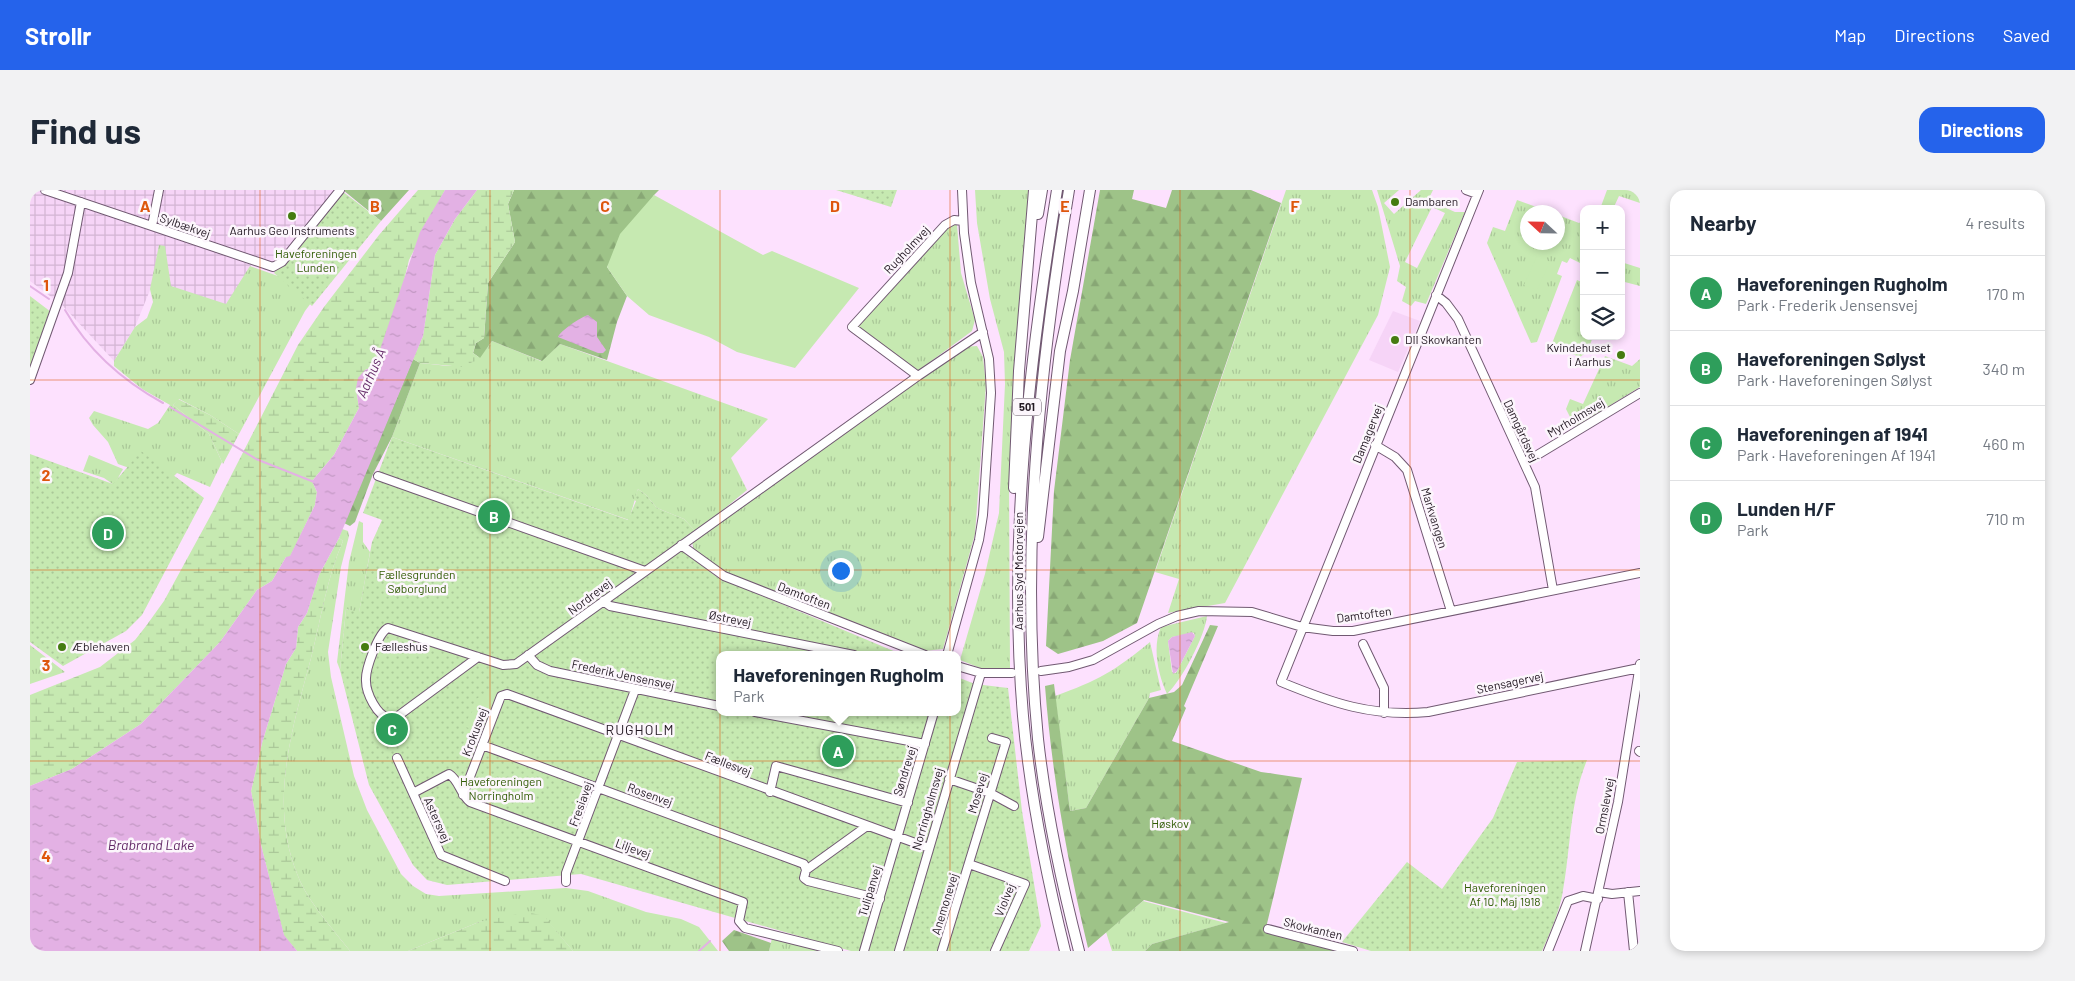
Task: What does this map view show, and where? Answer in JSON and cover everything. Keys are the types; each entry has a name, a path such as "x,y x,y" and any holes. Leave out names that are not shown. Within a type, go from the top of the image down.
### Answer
{"highway":[{"path":"1018,626 1014,575 1013,501 1034,190"},
{"path":"1024,320 1042,190"},
{"name":"Aarhus Syd Motorvejen","path":"1057,190 1035,335 1023,447 1019,511 1018,626 1027,751 1050,892 1065,951"},
{"name":"Aarhus Syd Motorvejen","path":"1069,190 1048,335 1036,446 1030,565 1031,625 1036,706 1044,786 1063,890 1079,951"},
{"path":"1031,625 1040,513 1060,351 1073,292 1090,190"}],"street":[{"name":"Sylbækvej","path":"45,190 273,267 282,262 338,191"},
{"path":"152,226 159,190"},
{"path":"328,190 338,191"},
{"path":"947,651 979,540 983,515 991,393 989,359 971,283 963,222 962,190"},
{"name":"Damagervej","path":"1281,682 1478,192 1466,190"},
{"path":"30,380 68,274 81,202"},
{"name":"Rugholmvej","path":"918,376 852,327 945,225 954,220 963,222"},
{"name":"Damgårdsvej","path":"1436,295 1446,303 1458,319 1524,463 1538,499 1553,590"},
{"path":"681,545 918,376 983,332"},
{"name":"Myrholmsvej","path":"1524,463 1640,393"},
{"name":"Markvangen","path":"1375,446 1395,457 1407,470 1451,612"},
{"path":"378,476 645,571"},
{"name":"Nordrevej","path":"478,657 511,665 528,656 681,545"},
{"name":"Damtoften","path":"681,545 707,565 732,579 915,651"},
{"name":"Damtoften","path":"1041,671 1069,667 1093,660 1163,622 1199,611 1252,612 1302,627 1333,632 1352,631 1640,573"},
{"name":"Østrevej","path":"603,601 610,606 834,651"},
{"path":"388,628 478,657 398,716 390,718 380,714 366,680 380,635 388,628"},
{"path":"1363,644 1384,688 1384,713"},
{"name":"Frederik Jensensvej","path":"528,656 537,665 550,671 716,705"},
{"name":"Ormslevvej","path":"1585,951 1622,776 1640,664"},
{"path":"961,667 981,673 1012,672"},
{"name":"Stensagervej","path":"1281,682 1331,702 1384,713 1428,712 1640,668"},
{"name":"Norringholmsvej","path":"899,951 981,673"},
{"name":"Fresiavej","path":"566,882 566,873 635,690"},
{"name":"Krokusvej","path":"463,795 501,696 507,694 520,698"},
{"name":"Fællesvej","path":"520,698 770,792 928,848"},
{"path":"776,716 925,744"},
{"name":"Søndrevej","path":"898,837 933,716"},
{"name":"Mosevej","path":"969,864 1006,742 992,738"},
{"name":"Rosenvej","path":"482,745 804,864 805,874"},
{"name":"Astersvej","path":"397,758 441,855 505,881"},
{"path":"770,792 776,766 908,803"},
{"name":"Liljevej","path":"413,793 449,774 454,777 463,795 470,802 743,902 739,921 745,928 838,951"},
{"path":"949,779 990,793 1014,806"},
{"path":"867,826 805,874 808,881 880,898"},
{"name":"Tulipanvej","path":"864,951 898,837"},
{"name":"Anemonevej","path":"942,951 969,864"},
{"name":"Violvej","path":"969,864 1025,884 995,951"},
{"path":"1548,951 1568,900 1583,896 1640,891"},
{"path":"1628,892 1634,951"},
{"name":"Skovkanten","path":"1268,929 1353,951"}],"shaded area":[{"path":"30,190 343,190 274,273 251,265 234,319 150,290 135,327 114,361 62,305 30,281"},
{"name":"DII Skovkanten","path":"1393,311 1420,321 1398,372 1369,360"}],"green space":[{"path":"343,190 409,190 381,221"},
{"path":"418,190 445,190 409,260 401,293 374,367 365,370 356,388 359,408 334,455 312,481 317,492 315,505 290,557 286,557 272,581 257,590 220,642 141,724 72,769 30,786 30,695 100,667 135,640 146,626 164,601 212,513 298,345 324,307 379,235"},
{"path":"477,190 514,190 508,204 515,242 488,283 484,338 476,343 473,353 480,358 463,367 420,363 413,359 423,336 435,255 455,219"},
{"path":"514,190 659,190 607,267 627,296 617,322 607,360 560,344 542,361 492,341 480,358 473,353 476,343 484,338 488,283 515,242 508,204"},
{"path":"836,190 897,190 891,207"},
{"path":"975,190 1030,190 1009,482 1010,668 980,668 961,660 985,574 999,513 1005,384 1004,352 990,299 977,223"},
{"path":"1100,190 1134,190 1132,199 1166,208 1172,190 1251,190 1281,203 1137,623 1103,641 1058,654 1046,646 1054,491 1070,360"},
{"path":"1286,190 1372,190 1378,207 1390,267 1378,315 1225,603 1168,613 1179,579 1155,572"},
{"path":"1377,190 1399,190 1384,203 1394,214 1421,190 1433,190 1428,200 1455,212 1465,212 1426,304 1415,301 1411,306 1402,301 1406,287 1397,281 1400,266","holes":["1432,207 1445,213 1417,268 1405,262"]},
{"path":"1607,190 1640,190 1640,203 1619,196 1615,205 1601,205"},
{"name":"Haveforeningen Lunden","path":"342,191 381,221 312,306 274,273"},
{"path":"654,195 763,255 772,251 859,288 795,368 737,352 709,337 649,315 627,296 607,267 620,234"},
{"path":"1517,200 1531,205 1520,205 1520,250 1565,250 1565,218 1580,222 1580,263 1570,258 1567,263 1562,261 1557,274 1562,276 1537,342 1531,343 1487,243 1493,227 1505,231"},
{"path":"949,225 957,225 961,273 975,320 972,331 911,376 851,332"},
{"path":"159,245 165,246 171,286 226,304 250,266 320,291 305,311 239,434 210,415 179,399 173,405 209,434 222,462 210,487 177,473 173,477 135,470 118,464 108,442 89,418 94,411 148,429 158,423 170,405 142,389 114,366 114,361 135,327 147,318 153,302 150,289"},
{"path":"1537,256 1550,262 1537,290 1524,285"},
{"path":"1625,263 1640,268 1640,286 1625,282"},
{"path":"1577,280 1580,281 1580,340 1592,340 1587,352 1580,357 1551,346"},
{"path":"30,296 51,312 30,376"},
{"path":"492,341 541,361 560,344 768,419 731,458 747,490 696,532 684,519 657,508 638,489 629,520 392,437 420,363 461,366 476,359"},
{"path":"977,346 983,357 986,385 975,534 943,649 924,651 723,574 694,552 692,541 963,347"},
{"path":"1605,356 1632,366 1640,359 1640,387 1575,427 1566,409 1570,399 1583,404"},
{"path":"413,359 420,363 392,437 373,474 355,522 350,526 344,523"},
{"path":"178,399 210,415 239,434 223,464 209,434 173,405"},
{"path":"392,437 628,520 636,501 634,500 638,489 657,508 684,519 696,532 676,546 717,577 893,651 716,651 716,716 961,716 961,679 975,684 1008,688 1022,811 1041,926 1029,951 851,951 581,874 447,885 427,880 413,865 369,785 340,670 346,609 359,612 372,542 382,520 363,513"},
{"path":"141,451 204,498 142,615 126,631 63,666 30,642 30,454 113,484"},
{"path":"89,455 123,469 114,485 104,478 83,471"},
{"path":"359,521 363,523 363,542 370,552 359,613 346,609 340,670 337,662 349,562"},
{"path":"342,529 348,531 349,536 341,567 328,652 331,677 354,776 367,810 401,874 413,886 426,894 439,896 566,888 588,891 646,912 681,919 699,927 718,951 573,951 544,917 479,922 408,951 350,951 314,905 302,886 289,849 285,822 284,794 286,767 297,712 328,584 343,541 339,538"},
{"path":"339,538 343,541 328,584 297,712 286,767 284,794 285,822 289,849 302,886 314,905 350,951 297,951 284,936 261,845 251,791 262,743 286,664 296,648 298,627 307,613 319,575"},
{"path":"1207,616 1202,635 1192,657 1179,679 1167,694 1157,661 1157,643 1161,627","holes":["1194,633 1195,636 1176,673 1172,672 1168,641 1172,637"]},
{"name":"Høskov","path":"1210,625 1218,626 1184,706 1186,708 1172,741 1261,772 1302,778 1265,932 1336,951 1145,951 1152,944 1229,922 1144,900 1088,948 1061,817 1045,686 1054,684 1070,811 1086,808 1149,698 1174,692 1182,685"},
{"path":"1150,642 1161,690 1150,693 1149,698 1086,808 1070,811 1055,696 1105,674 1126,661"},
{"path":"30,645 65,672 30,684"},
{"path":"492,688 500,691 483,733 463,726 477,704 475,700"},
{"name":"Haveforeningen Af 10. Maj 1918","path":"1587,760 1577,793 1562,896 1551,931 1542,951 1371,951 1342,942 1407,862 1442,889 1493,818 1517,762"},
{"path":"1143,901 1226,923 1152,944 1145,951 1112,951 1106,932"},
{"path":"527,912 544,916 573,951 408,951 479,922"},
{"path":"734,930 771,943 769,951 729,951 722,941"},
{"path":"772,938 825,951 769,951"}],"water":[{"name":"Brabrand Lake","path":"445,190 477,190 455,219 435,255 423,336 339,538 319,575 307,613 298,627 296,648 286,664 262,743 251,791 261,845 284,935 297,951 30,951 30,786 72,769 141,724 220,642 257,590 272,581 286,557 290,556 315,505 317,492 312,481 334,455 359,408 356,388 358,378 365,370 374,367 420,232"},
{"path":"588,315 597,322 597,337 606,350 603,353 598,353 558,337 571,324"},
{"path":"1192,632 1195,636 1177,671 1173,674 1168,641 1172,637"}],"waterway":[{"path":"30,286 49,299"},
{"path":"65,310 84,338 108,363 134,385 163,403"},
{"path":"170,407 256,459 314,482"},
{"path":"699,951 710,941"}],"place":[{"name":"Dambaren","path":"1395,202"},
{"name":"Aarhus Geo Instruments","path":"292,216"},
{"name":"DII Skovkanten","path":"1395,340"},
{"name":"Kvindehuset i Aarhus","path":"1621,355"},
{"name":"Haveforeningen Sølyst","path":"494,516"},
{"name":"Lunden H/F","path":"108,533"},
{"name":"Æblehaven","path":"62,647"},
{"name":"Fælleshus","path":"365,647"},
{"name":"Haveforeningen af 1941","path":"392,729"},
{"name":"Haveforeningen Rugholm","path":"838,751"}],"district":[{"name":"RUGHOLM","path":"640,730"}],"water label":[{"name":"Aarhus Å","path":"371,373"}],"park label":[{"name":"Fællesgrunden Søborglund","path":"417,582"},
{"name":"Haveforeningen Norringholm","path":"501,789"}]}
